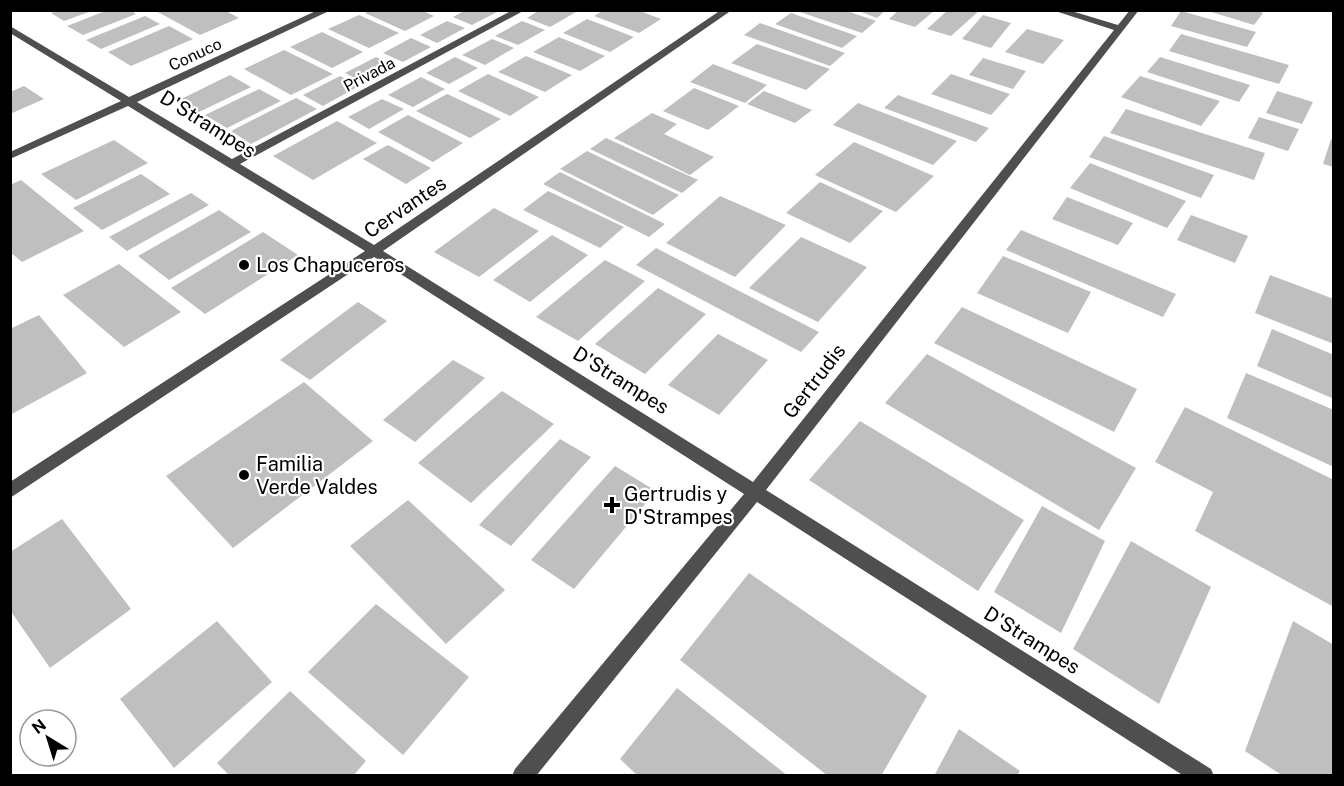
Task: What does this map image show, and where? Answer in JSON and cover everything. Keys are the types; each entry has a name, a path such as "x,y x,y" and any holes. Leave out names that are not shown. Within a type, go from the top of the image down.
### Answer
{"street":[{"name":"Conuco","path":"10,156 327,10"},
{"name":"Privada","path":"230,165 521,10"},
{"name":"Cervantes","path":"10,491 374,251 728,10"},
{"path":"1056,10 1120,29"},
{"name":"Gertrudis","path":"522,776 756,491 1135,10"},
{"name":"D'Strampes","path":"10,29 374,251 1204,776"}],"building":[{"path":"59,10 92,11 64,21 51,13"},
{"path":"108,10 130,10 136,14 83,35 67,26"},
{"path":"154,10 224,10 239,18 200,35"},
{"path":"370,10 421,10 434,16 405,31 365,13"},
{"path":"466,10 495,10 497,12 472,25 453,17"},
{"path":"540,10 576,12 550,27 527,18"},
{"path":"604,10 637,10 661,19 639,33 594,16"},
{"path":"844,10 876,21 862,33 797,11"},
{"path":"856,10 886,10 877,18"},
{"path":"899,10 935,10 915,27 889,19"},
{"path":"948,10 980,10 951,36 927,29"},
{"path":"1256,10 1263,13 1254,25 1208,11"},
{"path":"1181,11 1256,32 1247,47 1171,26"},
{"path":"791,13 857,36 842,48 775,24"},
{"path":"359,15 399,33 369,48 328,29"},
{"path":"983,15 1011,23 991,48 962,39"},
{"path":"145,16 160,24 101,49 86,40"},
{"path":"587,19 634,37 610,52 563,33"},
{"path":"447,21 465,28 437,43 420,35"},
{"path":"522,21 545,30 518,45 495,36"},
{"path":"760,23 845,53 830,66 744,35"},
{"path":"169,26 193,39 131,66 108,52"},
{"path":"1027,29 1064,40 1043,64 1005,52"},
{"path":"322,32 363,52 332,68 290,47"},
{"path":"1181,34 1289,65 1279,84 1169,51"},
{"path":"559,37 605,56 580,71 533,52"},
{"path":"411,38 431,47 403,62 383,53"},
{"path":"492,39 514,48 485,65 462,55"},
{"path":"757,44 830,69 806,90 731,63"},
{"path":"284,50 333,74 291,95 244,69"},
{"path":"526,56 572,75 545,92 498,72"},
{"path":"376,57 395,66 364,83 345,73"},
{"path":"455,57 478,68 449,84 426,73"},
{"path":"1160,57 1250,85 1239,102 1147,72"},
{"path":"983,58 1026,71 1013,89 969,75"},
{"path":"713,64 767,85 745,103 690,82"},
{"path":"488,74 539,97 510,116 458,91"},
{"path":"951,74 1010,94 991,115 931,94"},
{"path":"230,75 251,87 195,114 175,102"},
{"path":"340,76 359,86 323,106 303,95"},
{"path":"1140,76 1220,101 1201,126 1121,97"},
{"path":"421,77 445,89 413,107 388,95"},
{"path":"24,86 44,99 10,114 10,92"},
{"path":"694,88 739,106 708,130 663,111"},
{"path":"259,89 281,101 227,128 205,115"},
{"path":"764,91 812,110 795,123 747,104"},
{"path":"1277,91 1313,102 1302,124 1266,113"},
{"path":"447,94 501,119 470,138 416,111"},
{"path":"898,95 989,128 976,142 884,108"},
{"path":"296,98 317,109 251,144 231,131"},
{"path":"382,99 404,109 369,129 348,117"},
{"path":"858,103 957,141 933,165 833,125"},
{"path":"1126,109 1265,153 1254,180 1110,133"},
{"path":"652,113 677,124 664,134 714,157 690,175 614,138"},
{"path":"408,115 463,143 433,162 378,132"},
{"path":"1259,117 1299,129 1288,151 1248,138"},
{"path":"337,121 377,143 313,180 273,156"},
{"path":"1104,136 1214,175 1201,198 1089,157"},
{"path":"606,138 698,180 682,193 590,149"},
{"path":"1331,139 1334,140 1334,167 1323,164"},
{"path":"114,140 148,163 76,200 41,174"},
{"path":"854,142 934,176 896,212 815,175"},
{"path":"388,145 431,168 406,184 363,159"},
{"path":"587,151 679,195 653,215 560,169"},
{"path":"1090,163 1186,201 1167,228 1070,188"},
{"path":"560,172 665,224 649,237 543,184"},
{"path":"141,174 170,194 102,230 73,208"},
{"path":"21,180 84,231 22,262 10,252 10,185"},
{"path":"820,182 883,211 850,243 786,213"},
{"path":"548,191 624,227 600,248 523,210"},
{"path":"191,193 209,205 127,251 109,237"},
{"path":"720,196 786,225 735,277 666,243"},
{"path":"1067,197 1133,223 1118,245 1052,219"},
{"path":"494,208 539,231 479,277 434,252"},
{"path":"219,210 251,232 169,280 138,256"},
{"path":"1191,215 1248,236 1235,263 1177,240"},
{"path":"1021,230 1176,294 1163,317 1006,250"},
{"path":"263,232 298,255 205,314 171,288"},
{"path":"552,235 588,255 530,302 493,280"},
{"path":"801,237 867,267 818,322 749,288"},
{"path":"656,248 819,332 801,352 636,265"},
{"path":"1003,256 1091,292 1068,333 977,293"},
{"path":"605,260 645,281 578,341 536,317"},
{"path":"119,264 181,312 124,347 63,295"},
{"path":"1270,275 1334,299 1334,344 1255,313"},
{"path":"658,288 706,314 645,374 595,344"},
{"path":"358,302 387,321 310,380 280,360"},
{"path":"962,307 1137,389 1114,432 934,343"},
{"path":"39,315 87,373 10,415 10,329"},
{"path":"1272,329 1334,355 1334,399 1257,366"},
{"path":"718,334 768,360 719,415 668,385"},
{"path":"927,354 1136,468 1099,530 885,403"},
{"path":"453,360 485,378 415,442 383,420"},
{"path":"1246,373 1334,410 1334,467 1227,418"},
{"path":"304,382 373,441 233,548 166,476"},
{"path":"502,391 554,424 471,503 418,463"},
{"path":"1185,407 1334,480 1334,607 1195,531 1213,492 1155,462"},
{"path":"860,421 1024,520 978,591 809,480"},
{"path":"560,439 591,457 511,546 479,525"},
{"path":"615,466 656,491 574,589 531,560"},
{"path":"408,500 505,590 446,644 350,546"},
{"path":"1042,506 1105,541 1061,633 994,592"},
{"path":"62,519 131,609 50,668 10,610 10,552"},
{"path":"1131,541 1211,587 1159,704 1073,649"},
{"path":"749,573 927,696 881,776 828,776 680,660"},
{"path":"376,604 469,677 403,755 308,672"},
{"path":"217,621 272,682 174,768 120,699"},
{"path":"1293,621 1334,645 1334,776 1283,776 1245,751"},
{"path":"677,688 788,776 638,776 620,759"},
{"path":"290,691 366,761 353,776 230,776 217,763"},
{"path":"959,729 1020,771 1017,776 934,776"}],"place":[{"name":"Los Chapuceros","path":"244,265"},
{"name":"Familia Verde Valdes","path":"244,475"},
{"name":"Gertrudis y D'Strampes","path":"612,505"}]}
